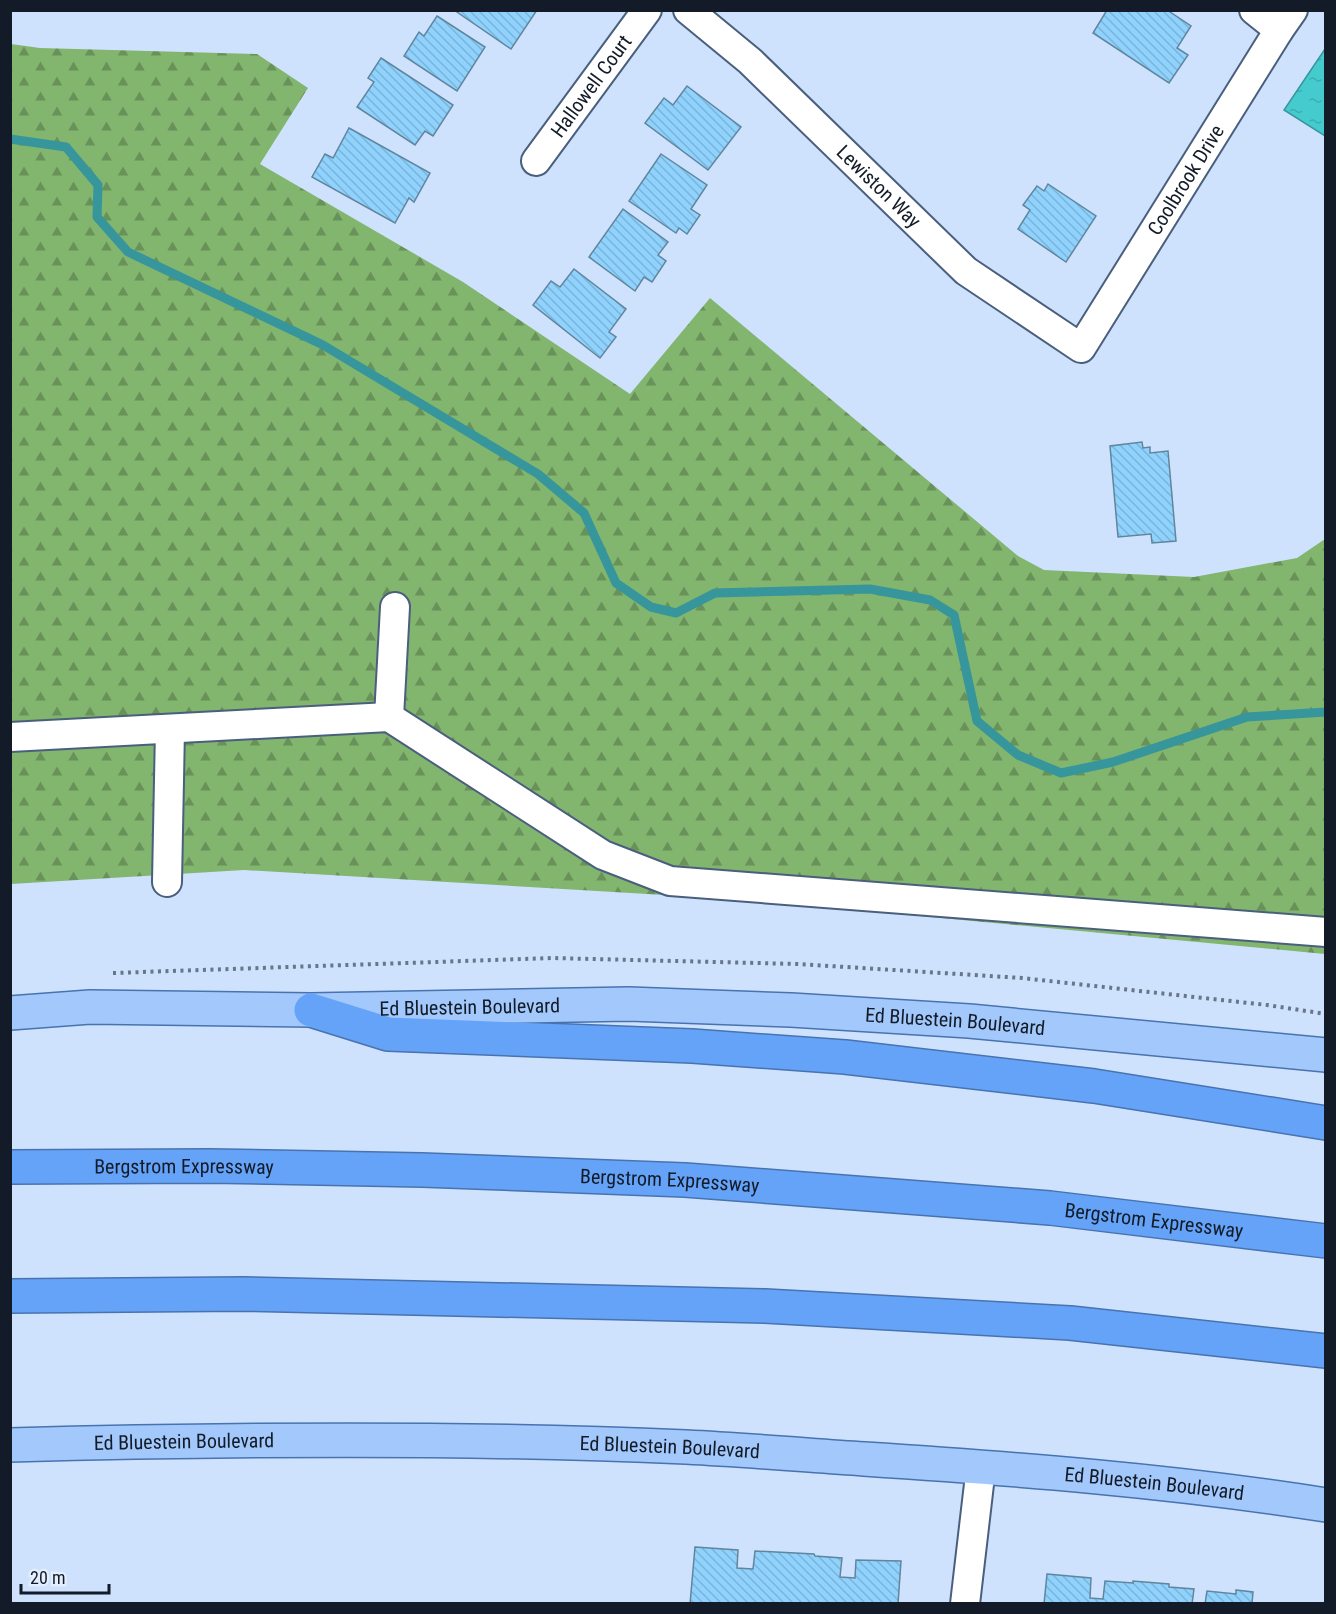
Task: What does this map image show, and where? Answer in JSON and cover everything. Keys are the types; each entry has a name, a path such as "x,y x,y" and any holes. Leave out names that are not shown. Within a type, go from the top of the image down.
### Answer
{"highway":[{"path":"311,1010 388,1034 692,1046 845,1057 1094,1086 1326,1123"},
{"name":"Bergstrom Expressway","path":"10,1167 210,1166 423,1170 685,1180 1050,1208 1326,1241"},
{"path":"10,1296 243,1294 765,1306 1070,1323 1326,1351"}],"main road":[{"name":"Ed Bluestein Boulevard","path":"10,1013 90,1007 311,1010 629,1004 969,1021 1326,1055"},
{"name":"Ed Bluestein Boulevard","path":"10,1446 199,1440 418,1440 687,1447 981,1467 1257,1494 1326,1505"}],"street":[{"name":"Hallowell Court","path":"536,161 647,10"},
{"name":"Lewiston Way","path":"688,10 750,61 966,271 1081,348"},
{"path":"1254,10 1286,20"},
{"name":"Coolbrook Drive","path":"1081,348 1286,20"},
{"path":"389,717 395,607"},
{"path":"10,737 389,717 603,855 670,881 1326,932"},
{"path":"167,882 170,729"},
{"path":"966,1604 981,1467"}],"green space":[{"path":"11,44 40,48 257,54 308,88 260,164 463,282 630,394 710,298 1018,556 1044,570 1194,577 1297,558 1325,539 1325,954 749,900 244,870 11,884"}],"water":[{"path":"1325,49 1325,136 1284,110"}],"building":[{"path":"454,10 537,10 511,49"},
{"path":"1107,10 1167,10 1191,26 1177,48 1188,55 1169,83 1093,33"},
{"path":"437,16 485,47 457,91 404,56 419,32 424,36"},
{"path":"381,58 453,105 433,136 425,131 415,145 357,107 374,82 368,78"},
{"path":"687,86 741,127 708,170 645,123 664,98 673,105"},
{"path":"349,128 430,173 414,202 409,198 395,223 312,177 325,154 333,158"},
{"path":"661,154 707,185 691,209 700,215 687,234 679,228 676,233 629,201"},
{"path":"1048,184 1096,216 1066,262 1018,229 1030,210 1023,205 1037,186 1044,191"},
{"path":"623,209 668,242 658,255 666,261 652,282 644,277 635,291 589,257"},
{"path":"574,269 626,309 609,332 616,337 600,358 533,305 551,281 560,287"},
{"path":"1142,442 1143,448 1150,447 1150,453 1168,451 1176,541 1152,543 1151,534 1118,537 1110,446"},
{"path":"695,1547 738,1550 737,1568 753,1569 755,1551 842,1558 840,1577 855,1578 856,1560 901,1561 898,1604 690,1604"},
{"path":"1047,1574 1091,1578 1090,1598 1103,1599 1105,1581 1169,1584 1169,1587 1194,1589 1192,1604 1044,1604"},
{"path":"1236,1590 1253,1592 1252,1604 1205,1604 1207,1591 1236,1594"}],"waterway":[{"path":"10,139 66,147 98,185 97,217 128,252 323,345 538,474 584,513 616,583 651,607 676,613 715,593 870,589 930,600 954,615 977,721 1018,755 1061,773 1113,762 1247,717 1326,712"}]}
